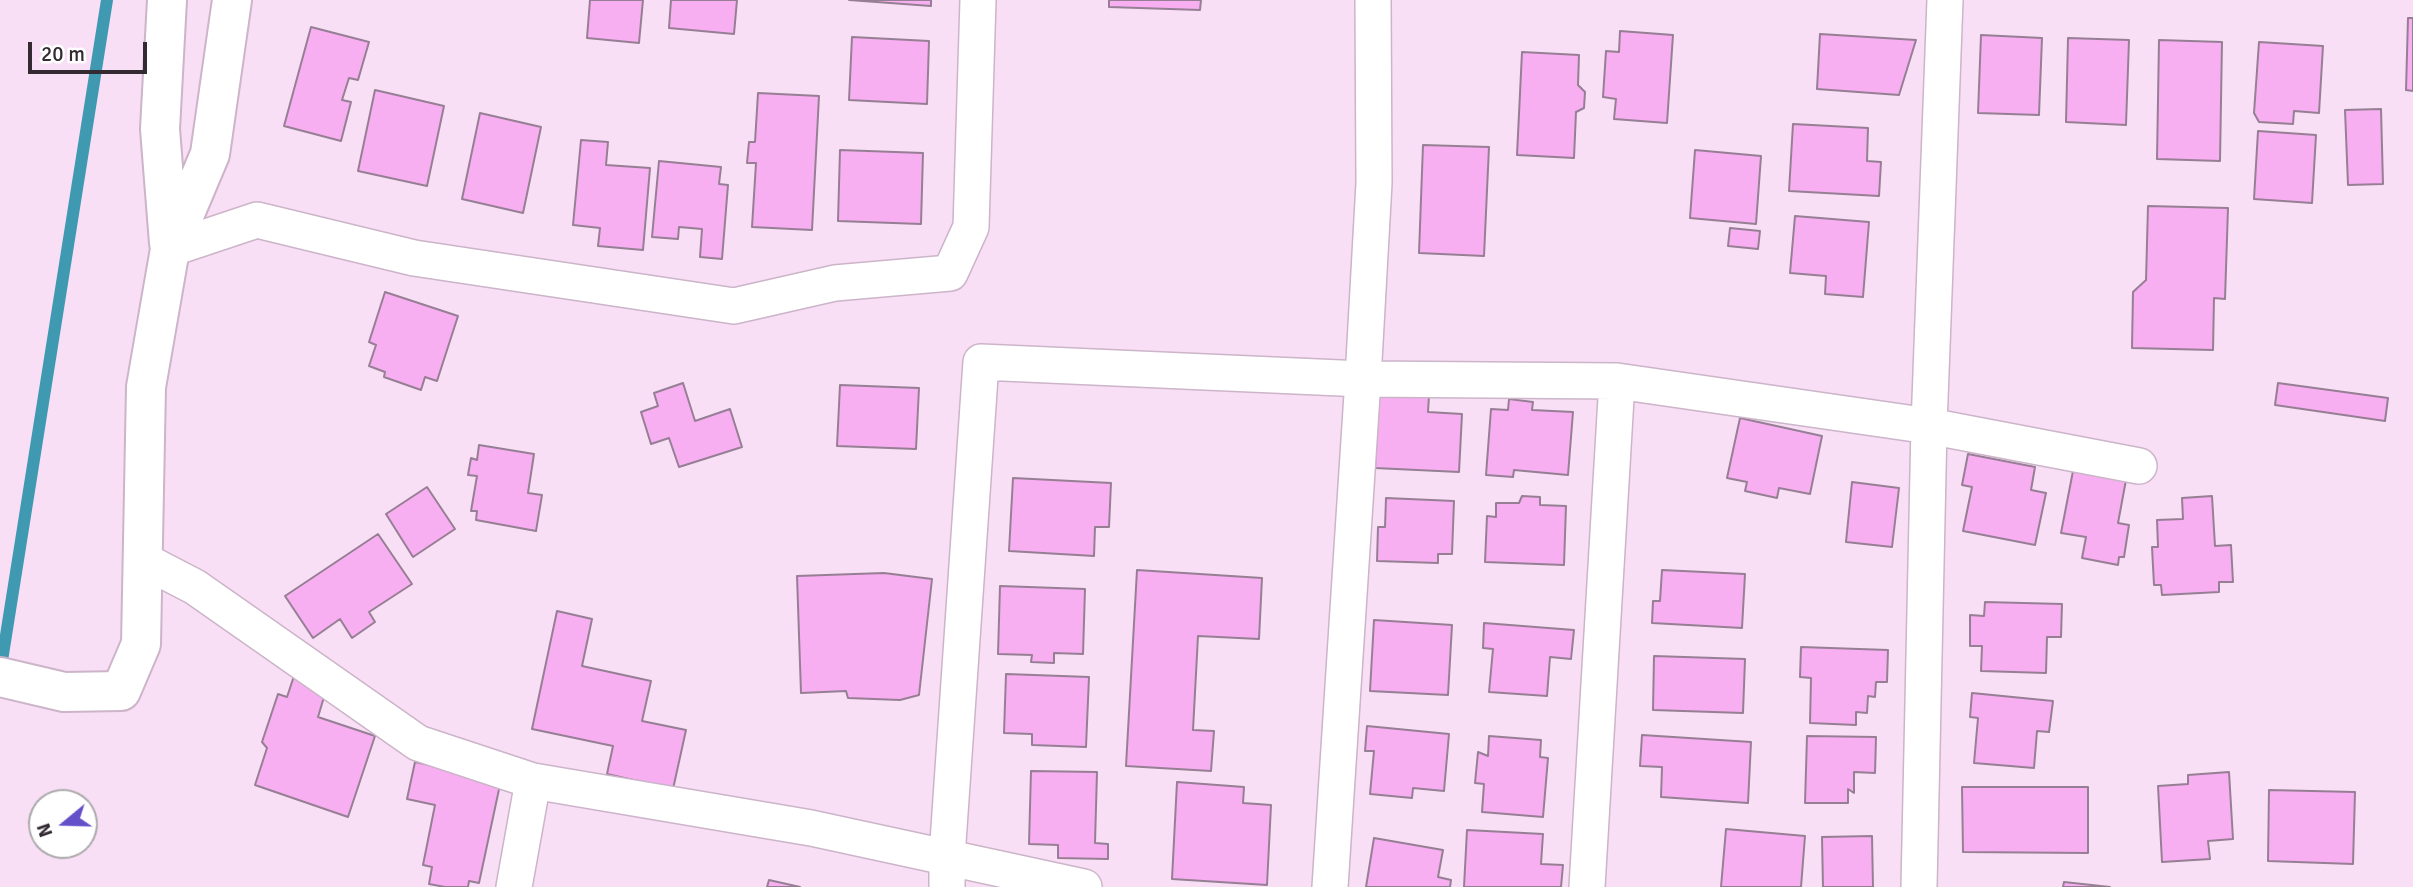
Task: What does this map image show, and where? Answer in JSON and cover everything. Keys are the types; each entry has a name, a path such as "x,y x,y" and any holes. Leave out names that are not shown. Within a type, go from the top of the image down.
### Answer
{"street":[{"path":"167,0 160,129 170,249"},
{"path":"0,677 64,692 121,691 141,644 146,387 170,249 209,155 232,0"},
{"path":"170,249 257,220 414,258 734,306 835,283 950,273 971,227 978,0"},
{"path":"1330,887 1374,183 1373,0"},
{"path":"1919,887 1929,426 1945,0"},
{"path":"947,872 981,362 1363,379 1617,381 1929,426 2139,466"},
{"path":"1587,887 1617,381"},
{"path":"143,560 195,587 418,743 533,781 811,828 947,872 1084,887"},
{"path":"514,887 533,781"}],"building":[{"path":"590,0 643,0 639,43 587,38"},
{"path":"671,0 737,0 734,34 669,28"},
{"path":"849,0 931,0 931,6"},
{"path":"1109,0 1201,0 1200,10 1109,7"},
{"path":"2408,18 2413,18 2413,91 2406,90"},
{"path":"311,27 369,42 358,80 349,78 342,100 351,102 341,141 284,126"},
{"path":"1620,31 1673,35 1667,123 1614,119 1616,99 1603,97 1606,51 1619,52"},
{"path":"1820,34 1916,40 1899,95 1817,89"},
{"path":"1981,35 2042,38 2039,115 1978,113"},
{"path":"852,37 929,41 927,104 849,100"},
{"path":"2068,38 2129,40 2126,125 2066,122"},
{"path":"2159,40 2222,42 2220,161 2157,159"},
{"path":"2259,42 2323,46 2319,113 2294,111 2293,124 2259,122 2254,113"},
{"path":"1522,52 1579,55 1578,85 1585,92 1584,108 1576,112 1574,158 1517,155"},
{"path":"375,90 444,106 427,186 358,171"},
{"path":"758,93 819,96 812,230 752,227 756,163 747,163 749,142 755,142"},
{"path":"2381,109 2383,184 2348,185 2345,110"},
{"path":"480,113 541,127 523,213 462,199"},
{"path":"1793,124 1868,128 1867,161 1881,162 1879,196 1789,191"},
{"path":"2258,131 2316,135 2312,203 2254,199"},
{"path":"581,140 608,142 606,165 650,168 643,250 598,246 600,228 573,225"},
{"path":"1423,145 1489,147 1484,256 1419,253"},
{"path":"840,150 923,153 921,224 838,221"},
{"path":"1695,150 1761,156 1756,224 1690,218"},
{"path":"659,161 721,167 719,184 728,185 722,259 700,257 702,229 679,227 678,239 652,237"},
{"path":"2148,206 2228,208 2225,299 2214,298 2213,350 2132,348 2133,292 2146,280"},
{"path":"1795,216 1869,222 1863,297 1825,294 1826,276 1790,273"},
{"path":"1730,228 1760,231 1758,249 1728,246"},
{"path":"385,292 458,316 437,381 425,377 421,390 384,377 385,372 369,366 376,345 369,342"},
{"path":"683,383 695,421 730,409 742,447 679,467 669,438 651,444 641,412 658,406 654,393"},
{"path":"2278,383 2388,398 2385,421 2275,405"},
{"path":"840,385 919,388 916,449 837,446"},
{"path":"1379,394 1429,396 1428,412 1462,414 1459,472 1375,468"},
{"path":"1509,399 1533,402 1532,410 1573,412 1568,475 1514,470 1513,477 1486,475 1491,409 1508,410"},
{"path":"1740,418 1822,436 1810,494 1779,488 1777,498 1745,491 1747,482 1727,478"},
{"path":"479,445 534,454 528,493 542,495 536,531 476,520 477,511 471,511 477,476 468,475 471,458 477,460"},
{"path":"1968,454 2035,467 2031,490 2046,493 2035,545 1963,531 1972,487 1962,485"},
{"path":"2073,471 2126,480 2118,523 2129,525 2124,557 2119,557 2118,565 2082,558 2086,537 2061,533"},
{"path":"1013,478 1111,483 1109,527 1095,527 1094,556 1009,551"},
{"path":"1852,482 1899,488 1892,547 1846,542"},
{"path":"427,487 455,529 413,557 386,514"},
{"path":"1522,496 1540,497 1540,505 1566,506 1564,565 1485,562 1487,516 1496,517 1496,503 1519,503"},
{"path":"2212,496 2215,546 2231,545 2233,582 2219,582 2219,592 2162,595 2161,585 2154,585 2152,547 2158,547 2157,520 2183,519 2182,498"},
{"path":"1386,498 1454,501 1452,554 1438,554 1438,563 1377,561 1378,527 1385,527"},
{"path":"378,534 412,584 369,612 375,622 352,638 340,619 313,638 285,596"},
{"path":"1137,570 1262,578 1259,639 1198,636 1193,730 1214,731 1211,771 1126,766"},
{"path":"1662,570 1745,574 1742,628 1652,623 1653,601 1660,601"},
{"path":"884,573 932,579 919,695 900,700 848,698 846,691 801,693 797,576"},
{"path":"1000,586 1085,589 1083,654 1054,653 1054,663 1031,662 1032,655 998,654"},
{"path":"1985,602 2062,604 2061,637 2047,637 2046,673 1981,671 1982,646 1970,646 1970,615 1984,616"},
{"path":"557,611 592,619 582,666 651,681 642,721 686,730 673,789 607,774 613,746 532,729"},
{"path":"1374,620 1452,625 1448,695 1370,691"},
{"path":"1484,623 1574,630 1571,659 1550,657 1547,696 1489,692 1493,649 1483,648"},
{"path":"1801,647 1888,650 1887,682 1876,682 1875,697 1868,696 1867,713 1856,712 1856,725 1810,723 1811,678 1800,677"},
{"path":"1654,656 1745,659 1743,713 1653,710"},
{"path":"1006,674 1089,677 1086,747 1032,745 1032,734 1004,733"},
{"path":"294,676 327,687 318,717 375,736 348,817 255,785 267,748 262,742 278,694 287,697"},
{"path":"1972,693 2053,701 2049,732 2037,731 2034,768 1974,763 1978,718 1970,717"},
{"path":"1367,726 1449,734 1444,791 1413,788 1412,798 1370,794 1374,751 1365,751"},
{"path":"1642,735 1751,742 1748,803 1661,797 1662,767 1640,766"},
{"path":"1489,736 1541,740 1540,757 1548,758 1543,817 1482,812 1484,784 1475,783 1478,752 1488,756"},
{"path":"1807,736 1876,737 1875,773 1854,772 1854,793 1848,789 1848,803 1805,803"},
{"path":"415,762 501,780 479,883 469,881 468,887 429,884 432,867 423,865 435,805 407,799"},
{"path":"1031,771 1097,772 1095,843 1108,844 1108,859 1058,858 1058,845 1029,844"},
{"path":"2229,772 2233,839 2208,841 2210,859 2162,862 2158,786 2188,784 2188,775"},
{"path":"1177,782 1244,787 1243,803 1271,805 1267,885 1172,879"},
{"path":"1962,787 2088,787 2088,853 1963,852"},
{"path":"2269,790 2355,792 2353,864 2268,861"},
{"path":"1726,829 1805,836 1801,887 1721,887"},
{"path":"1467,830 1543,834 1541,864 1563,865 1561,887 1464,887"},
{"path":"1872,836 1873,887 1823,887 1822,837"},
{"path":"1374,838 1443,850 1438,877 1451,880 1450,887 1366,887"},
{"path":"769,880 800,887 767,887"},
{"path":"2064,882 2110,887 2063,887"}],"waterway":[{"path":"0,673 107,0"}]}
